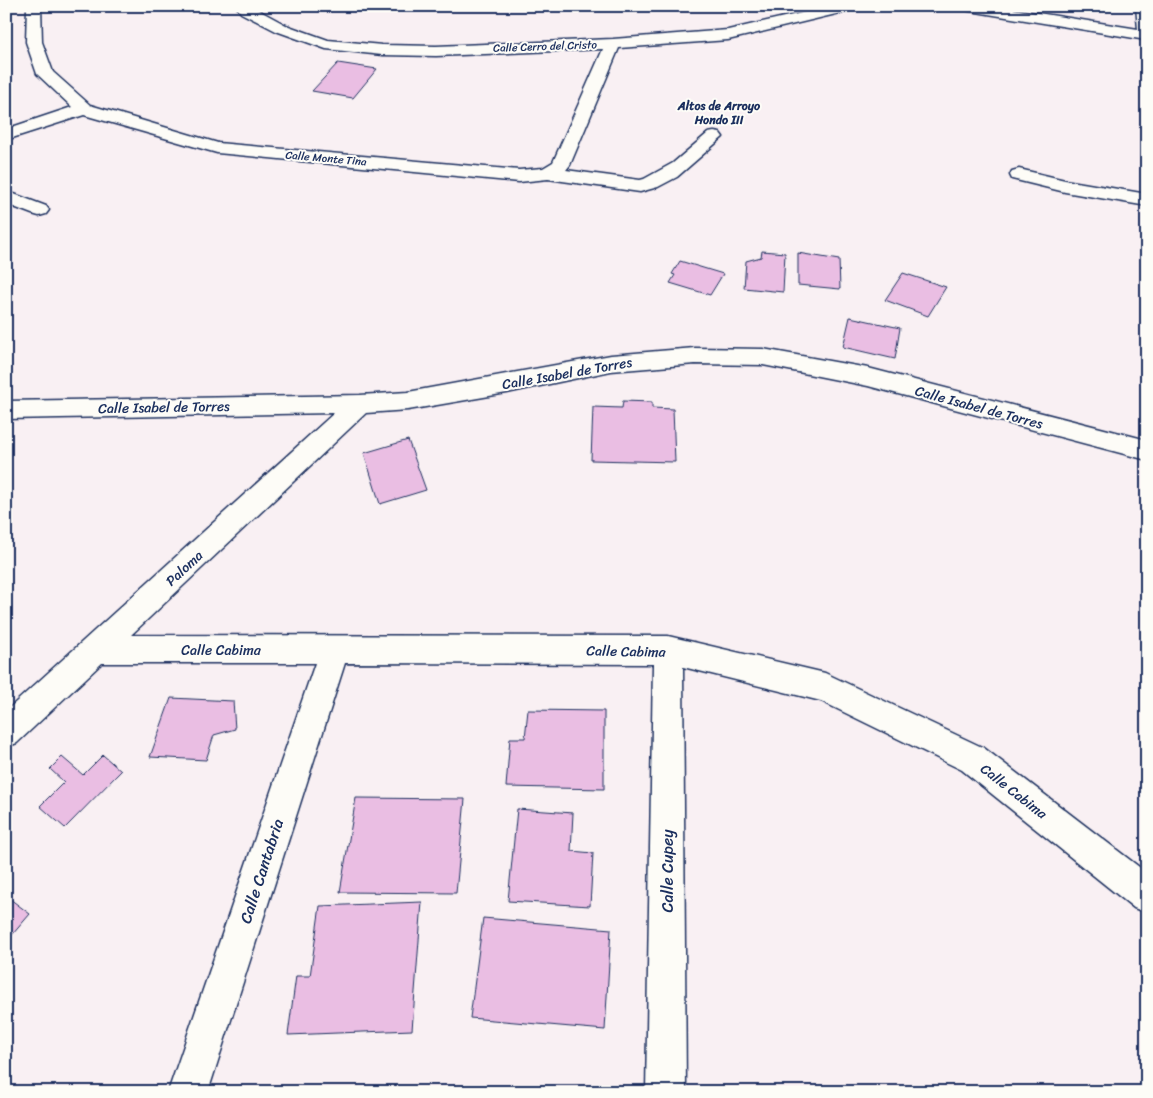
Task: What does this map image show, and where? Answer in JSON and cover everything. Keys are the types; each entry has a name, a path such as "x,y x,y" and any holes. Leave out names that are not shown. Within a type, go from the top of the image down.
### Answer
{"street":[{"name":"Calle Monte Tina","path":"34,6 34,42 44,74 84,109 218,148 519,176 548,173 640,186 665,178 714,137"},
{"name":"Calle Cerro del Cristo","path":"243,6 246,10 281,28 326,44 382,50 613,44 728,36 852,6"},
{"path":"964,6 1146,36 1143,6"},
{"path":"548,173 561,165 613,44"},
{"path":"6,135 84,109"},
{"path":"1020,175 1066,186 1147,200"},
{"path":"6,197 39,210"},
{"name":"Calle Isabel de Torres","path":"6,410 360,404 408,401 611,363 695,356 763,357 868,378 1147,450"},
{"name":"Paloma","path":"6,732 98,649 360,404"},
{"name":"Calle Cabima","path":"98,649 334,651 668,650 825,688 972,759 1147,895"},
{"name":"Calle Cupey","path":"666,1092 668,650"},
{"name":"Calle Cantabria","path":"188,1092 334,651"}],"building":[{"path":"338,63 377,69 353,98 312,91"},
{"path":"762,251 785,253 783,292 744,288 746,261 761,257"},
{"path":"798,253 839,260 840,289 798,285"},
{"path":"680,261 723,274 710,295 670,283 675,275 672,274"},
{"path":"903,273 946,287 928,316 885,300"},
{"path":"850,317 900,328 895,359 843,347"},
{"path":"623,401 652,402 652,408 673,409 675,462 591,460 593,407 622,408"},
{"path":"408,440 426,490 380,504 364,453"},
{"path":"171,698 233,701 235,729 214,735 206,760 150,757"},
{"path":"528,710 604,711 604,789 506,787 510,738 525,738"},
{"path":"103,755 121,771 65,828 40,806 64,782 50,769 62,757 83,775"},
{"path":"356,798 465,799 456,893 340,892"},
{"path":"517,809 573,813 571,851 593,853 590,906 508,901"},
{"path":"6,896 30,914 6,942"},
{"path":"422,902 412,1030 288,1035 296,976 310,976 320,906"},
{"path":"483,918 611,929 605,1030 470,1018"}],"district":[{"name":"Altos de Arroyo Hondo III","path":"719,113"}]}
